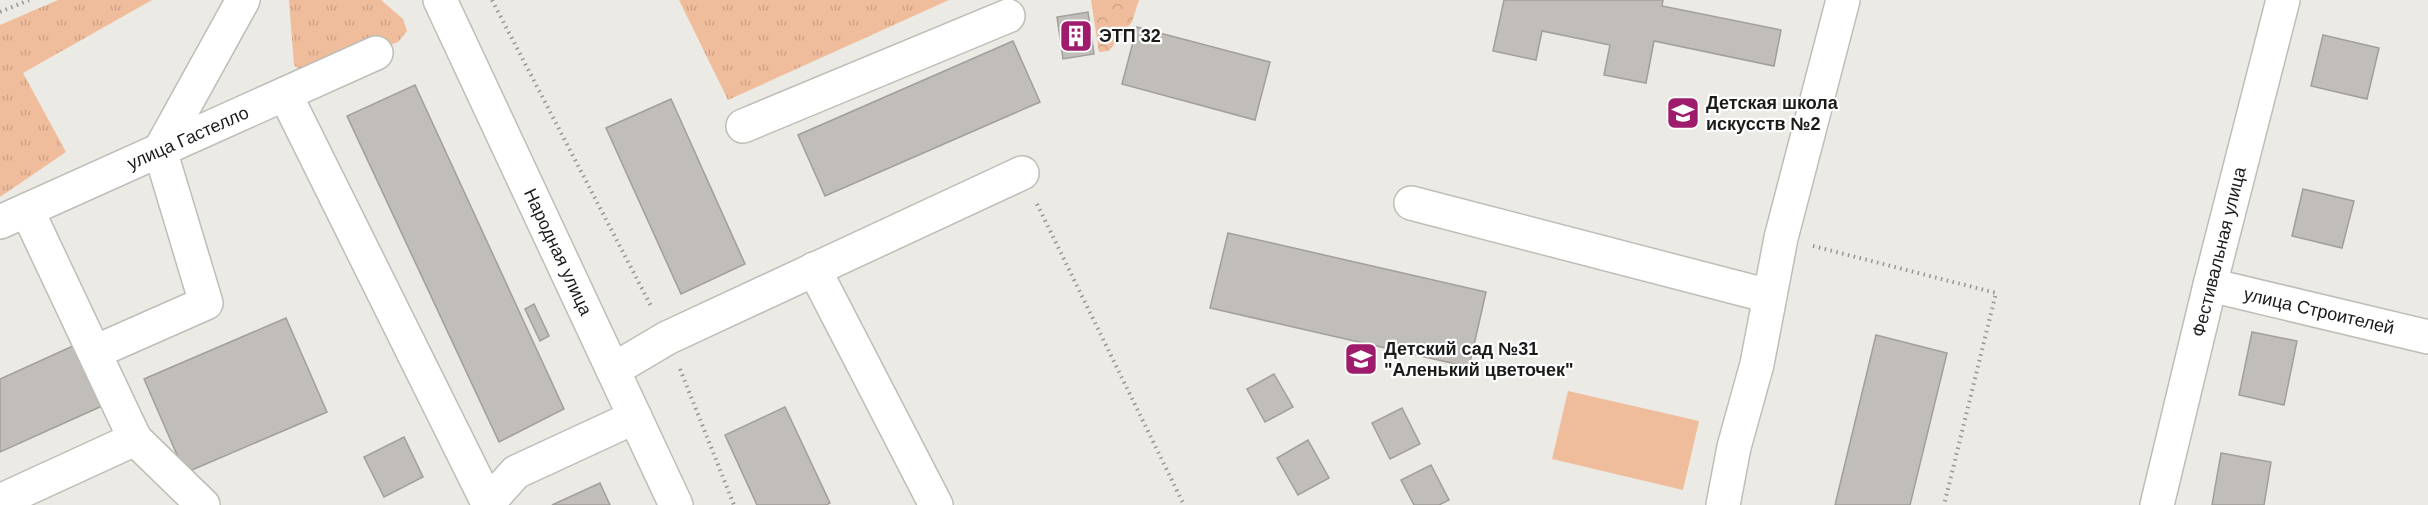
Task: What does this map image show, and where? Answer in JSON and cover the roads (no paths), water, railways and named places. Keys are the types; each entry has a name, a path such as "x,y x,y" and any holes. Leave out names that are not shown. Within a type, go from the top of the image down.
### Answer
{"street":[{"path":"95,352 206,303 160,150 243,0"},
{"name":"Народная улица","path":"440,0 676,505"},
{"path":"1723,505 1734,447 1757,364 1782,238 1843,0"},
{"name":"Фестивальная улица","path":"2157,505 2210,285 2283,0"},
{"path":"743,126 1008,16"},
{"name":"улица Гастелло","path":"14,216 376,53"},
{"path":"285,94 487,504 516,472 635,417"},
{"path":"613,370 667,338 1022,173"},
{"path":"1411,203 1769,296"},
{"path":"14,216 95,352 135,439 203,505"},
{"path":"814,269 936,505"},
{"name":"улица Строителей","path":"2210,285 2428,337"},
{"path":"0,501 135,439"}],"place":[{"name":"ЭТП 32","path":"1076,36"},
{"name":"Детская школа искусств №2","path":"1683,113"},
{"name":"Детский сад №31 \"Аленький цветочек\"","path":"1361,359"}]}
